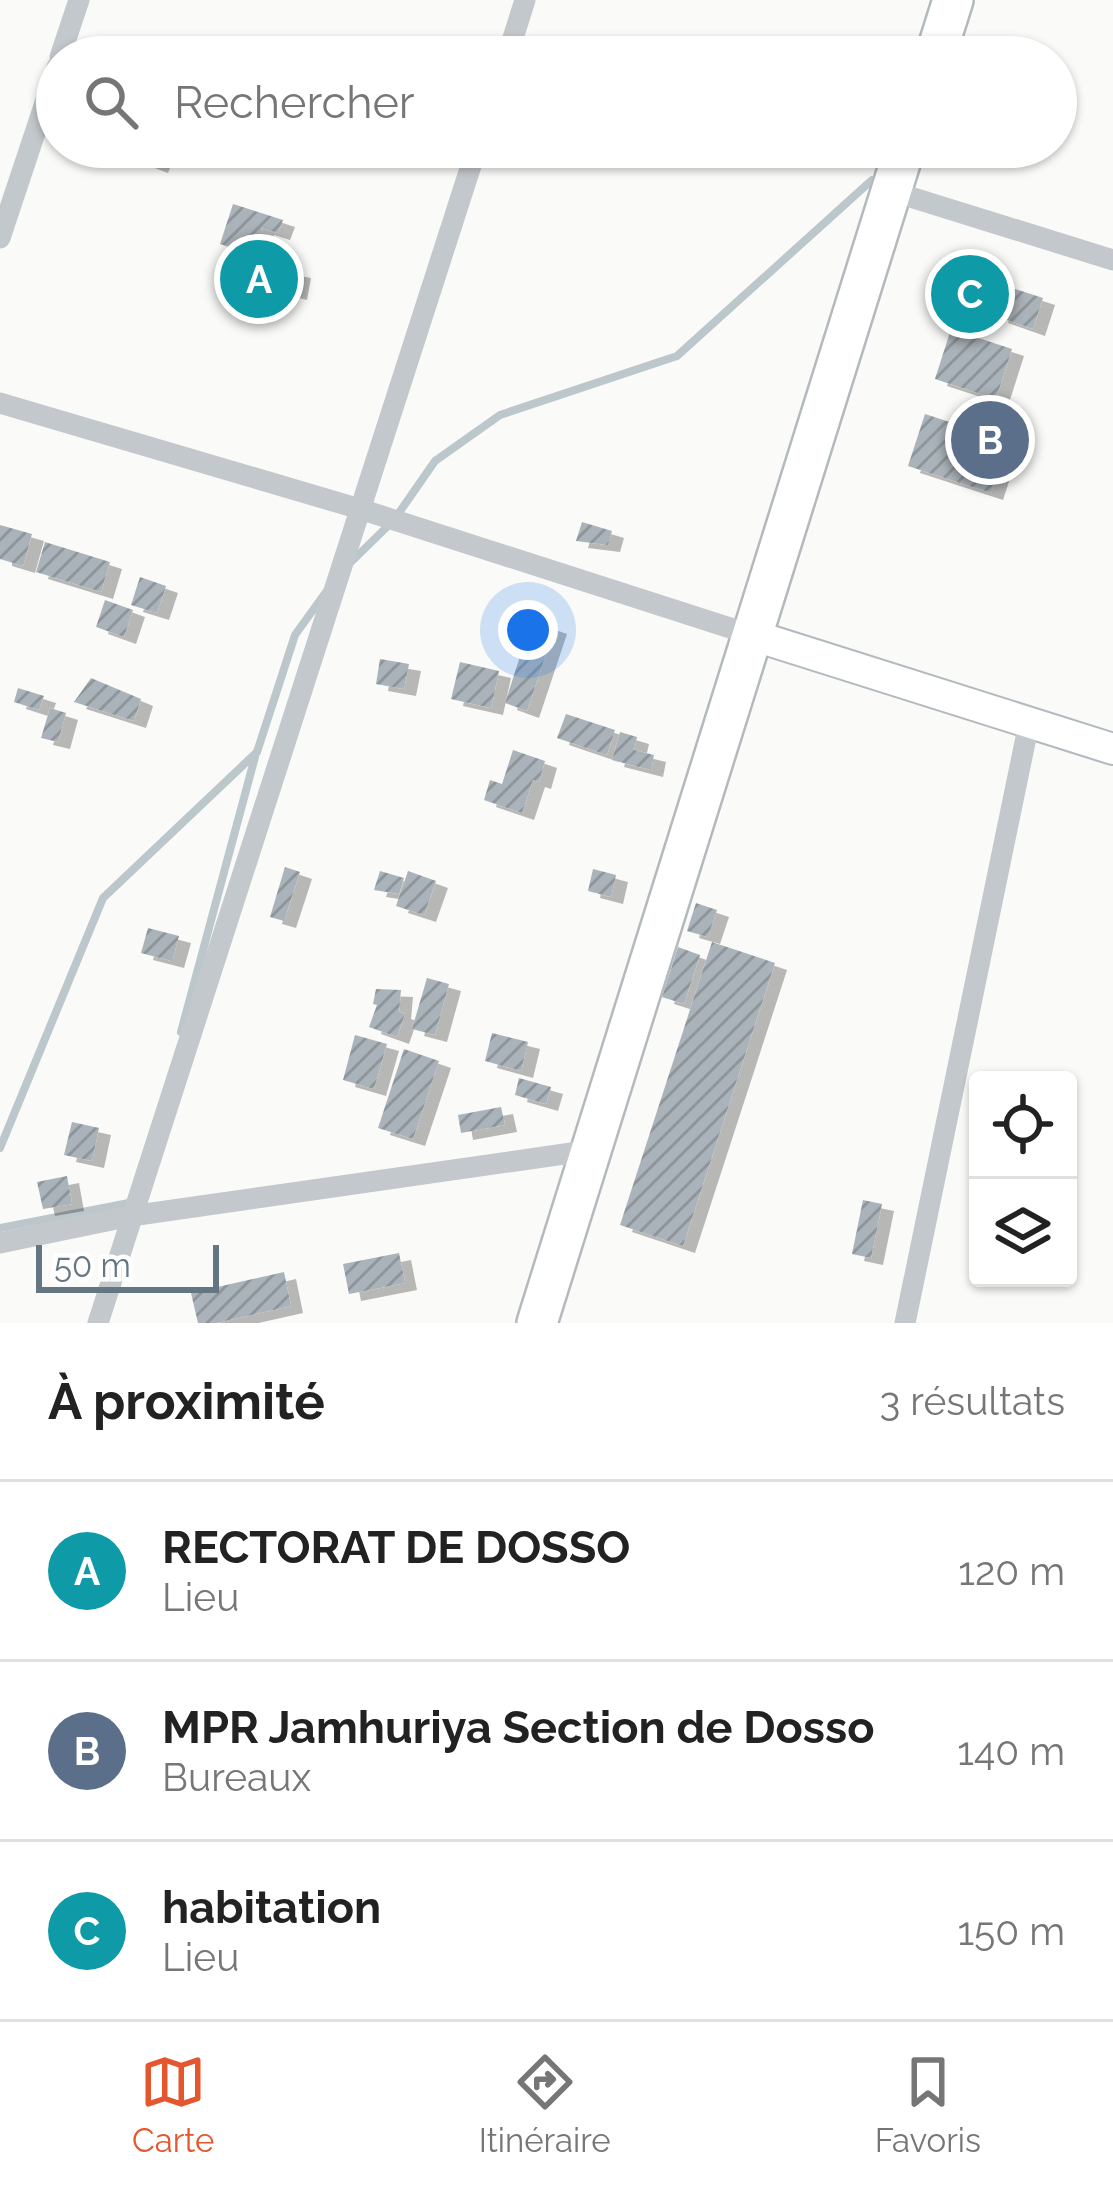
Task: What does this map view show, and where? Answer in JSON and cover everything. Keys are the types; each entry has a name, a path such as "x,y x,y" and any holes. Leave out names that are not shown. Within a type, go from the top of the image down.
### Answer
{"highway":[{"path":"942,36 953,0"},
{"path":"537,1323 898,168"}],"main road":[{"path":"752,635 1113,748"}],"street":[{"path":"67,36 79,0"},
{"path":"514,36 525,0"},
{"path":"0,238 36,130"},
{"path":"98,1323 470,168"},
{"path":"891,191 1113,260"},
{"path":"0,403 360,509 752,635"},
{"path":"905,1323 1029,722"},
{"path":"0,1244 131,1216 592,1150"}],"building":[{"path":"233,204 283,220 278,233 262,228 253,255 220,244"},
{"path":"236,254 273,266 268,283 275,289 270,300 258,298 256,287 247,283 249,275 231,269"},
{"path":"283,268 299,271 295,293 279,289"},
{"path":"958,272 993,283 982,316 947,305"},
{"path":"1006,286 1043,298 1033,329 996,316"},
{"path":"951,329 1012,349 996,399 935,379"},
{"path":"925,414 1008,441 991,493 908,466"},
{"path":"582,522 612,531 608,545 576,541"},
{"path":"0,525 32,534 23,566 0,559"},
{"path":"45,542 110,562 101,592 36,572"},
{"path":"140,577 166,586 157,613 131,605"},
{"path":"105,600 133,610 124,637 96,627"},
{"path":"532,619 555,627 527,711 505,703"},
{"path":"380,659 409,664 404,689 376,684"},
{"path":"460,662 499,671 491,708 451,699"},
{"path":"91,678 141,699 134,721 74,702"},
{"path":"18,688 44,696 39,710 14,702"},
{"path":"50,708 66,713 58,742 41,738"},
{"path":"566,714 615,730 607,755 557,738"},
{"path":"620,732 637,737 634,750 654,755 651,770 612,760"},
{"path":"513,750 545,761 522,813 484,800 490,780 502,784"},
{"path":"285,867 300,872 284,921 270,917"},
{"path":"593,869 616,875 611,897 588,891"},
{"path":"380,871 404,878 399,894 374,890"},
{"path":"408,871 436,881 424,915 396,906"},
{"path":"696,903 717,910 708,937 687,931"},
{"path":"148,928 179,936 172,961 141,953"},
{"path":"712,942 775,963 683,1246 620,1225"},
{"path":"678,947 700,955 684,1004 662,997"},
{"path":"427,978 449,984 435,1035 412,1029"},
{"path":"376,989 401,990 399,1012 405,1014 397,1037 369,1027 377,1005 373,1004"},
{"path":"492,1033 528,1042 521,1071 485,1061"},
{"path":"355,1035 387,1044 374,1089 343,1080"},
{"path":"404,1049 439,1061 413,1139 378,1128"},
{"path":"519,1078 551,1087 546,1104 515,1095"},
{"path":"501,1107 505,1125 461,1133 458,1115"},
{"path":"72,1122 99,1128 92,1161 64,1155"},
{"path":"67,1176 72,1204 43,1209 37,1182"},
{"path":"863,1200 882,1204 871,1258 852,1254"},
{"path":"399,1253 405,1283 349,1294 343,1264"},
{"path":"284,1272 291,1306 198,1323 191,1293"}],"waterway":[{"path":"351,562 394,520 435,461 500,415 677,356 872,180"},
{"path":"0,1148 103,898 257,752 295,635 326,592"},
{"path":"181,1032 255,757"},
{"path":"0,1228 134,1202"}],"place":[{"name":"RECTORAT DE DOSSO","path":"259,279"},
{"name":"habitation","path":"970,294"},
{"name":"MPR Jamhuriya Section de Dosso","path":"990,440"}]}
